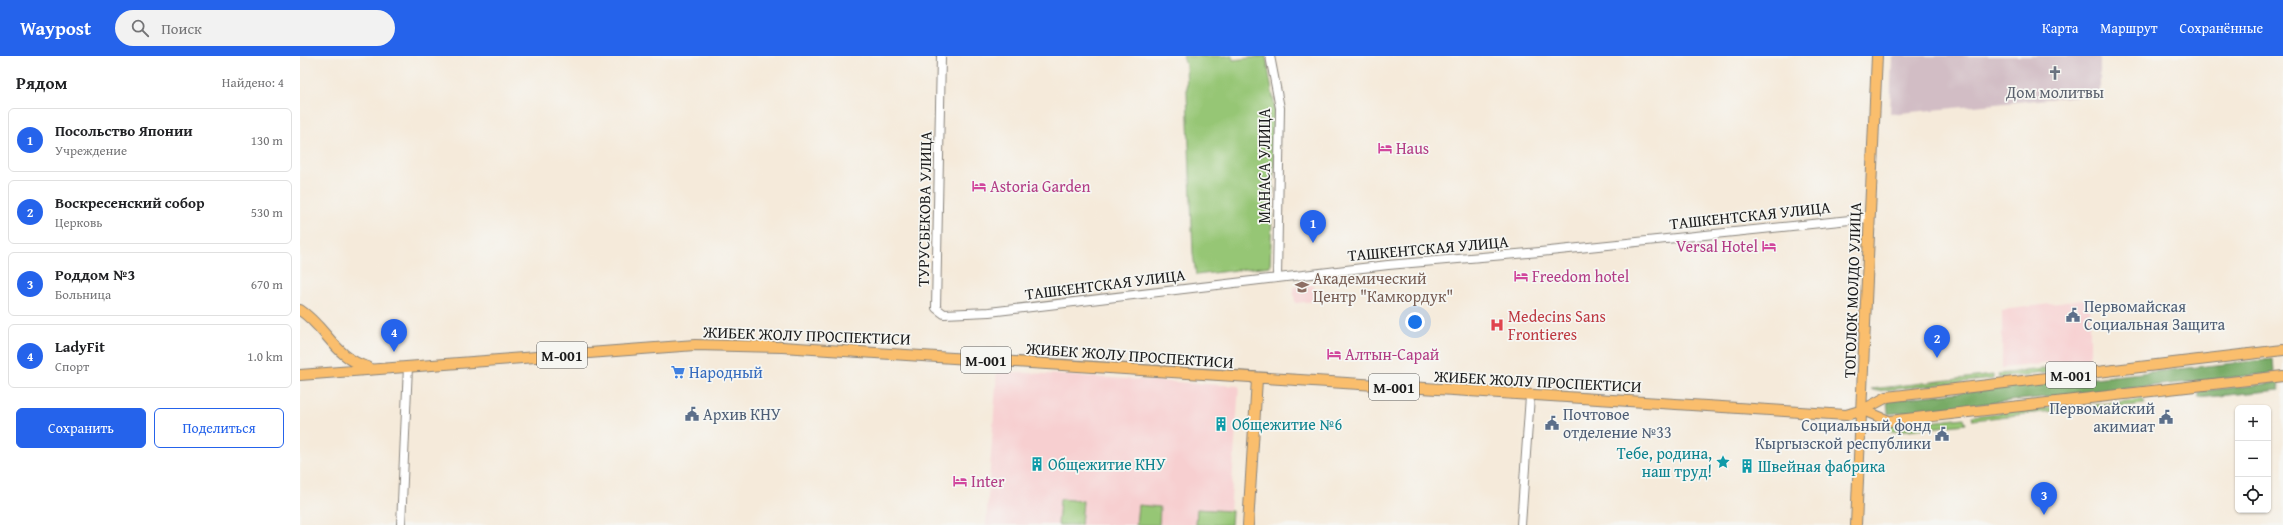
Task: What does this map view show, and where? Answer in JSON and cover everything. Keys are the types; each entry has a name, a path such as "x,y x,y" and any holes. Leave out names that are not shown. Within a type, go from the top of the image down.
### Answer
{"main road":[{"name":"ТОГОЛОК МОЛДО УЛИЦА","path":"1856,525 1863,410 1869,218 1878,56"},
{"name":"ЖИБЕК ЖОЛУ ПРОСПЕКТИСИ","path":"300,310 343,355 359,365 372,368"},
{"name":"ЖИБЕК ЖОЛУ ПРОСПЕКТИСИ","path":"300,375 372,368 711,345 862,351 1257,379 1846,415 1863,410 1887,397 2283,350"},
{"name":"М-001","path":"1863,410 1889,421 2283,376"},
{"path":"1248,525 1257,379"}],"street":[{"name":"ТУРУСБЕКОВА УЛИЦА","path":"941,56 936,308 944,314 989,312"},
{"name":"МАНАСА УЛИЦА","path":"1270,56 1280,108 1277,277"},
{"name":"ТАШКЕНТСКАЯ УЛИЦА","path":"989,312 1277,277 1869,218"},
{"path":"401,525 408,366"},
{"path":"1521,525 1530,396"}],"shaded area":[{"path":"1892,56 2100,56 2100,94 1890,114"},
{"path":"1314,285 1315,301 1295,303 1293,287"},
{"path":"2090,299 2090,359 2002,368 2002,310"},
{"path":"997,371 1239,386 1229,525 986,525"}],"green space":[{"path":"1183,56 1232,56 1233,60 1266,56 1276,114 1270,266 1196,275 1193,254 1186,66"},
{"path":"2273,359 2274,373 1888,414 1887,400"},
{"path":"2089,364 2089,368 1999,378 1998,374"},
{"path":"1993,375 1993,379 1878,391 1871,389"},
{"path":"2278,383 2280,390 2198,398 2200,391"},
{"path":"2143,399 2145,404 2085,410 2087,406"},
{"path":"2070,405 2070,409 1973,420 1972,416"},
{"path":"1964,418 1966,424 1929,428 1930,422"},
{"path":"1921,422 1926,428 1889,432 1889,425"},
{"path":"1060,499 1083,501 1081,525 1058,525"},
{"path":"1138,505 1160,507 1159,525 1136,525"},
{"path":"1197,509 1232,511 1231,525 1196,525"}],"place":[{"name":"Дом молитвы","path":"2055,73"},
{"name":"Haus","path":"1385,148"},
{"name":"Astoria Garden","path":"979,186"},
{"name":"Посольство Японии","path":"1313,243"},
{"name":"Versal Hotel","path":"1769,246"},
{"name":"Freedom hotel","path":"1521,276"},
{"name":"Академический Центр \"Камкордук\"","path":"1302,287"},
{"name":"Первомайская Социальная Защита","path":"2073,315"},
{"name":"Medecins Sans Frontieres","path":"1497,325"},
{"name":"LadyFit","path":"394,352"},
{"name":"Алтын-Сарай","path":"1334,354"},
{"name":"Воскресенский собор","path":"1937,358"},
{"name":"Народный","path":"678,372"},
{"name":"Архив КНУ","path":"692,414"},
{"name":"Первомайский акимиат","path":"2166,417"},
{"name":"Почтовое отделение №33","path":"1552,423"},
{"name":"Общежитие №6","path":"1221,424"},
{"name":"Социальный фонд Кыргызской республики","path":"1942,434"},
{"name":"Тебе, родина, наш труд!","path":"1723,462"},
{"name":"Общежитие КНУ","path":"1037,464"},
{"name":"Швейная фабрика","path":"1747,466"},
{"name":"Inter","path":"960,481"},
{"name":"Роддом №3","path":"2044,515"}]}
